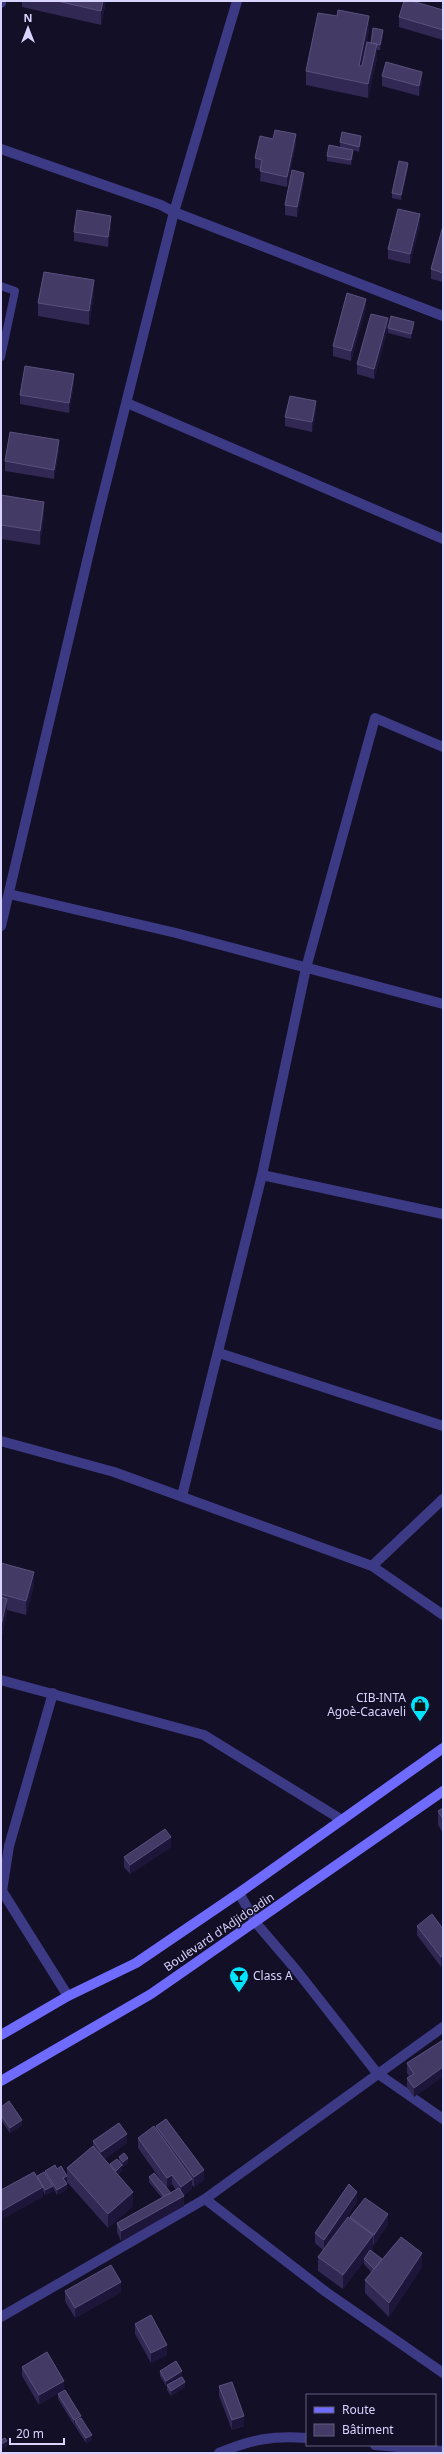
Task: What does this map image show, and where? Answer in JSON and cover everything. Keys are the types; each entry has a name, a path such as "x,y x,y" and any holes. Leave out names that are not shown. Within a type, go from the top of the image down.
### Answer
{"main road":[{"name":"Boulevard d'Adjidoadin","path":"1,2035 68,1996 136,1963 239,1893 443,1748"},
{"name":"Boulevard d'Adjidoadin","path":"1,2081 151,1994 256,1923 443,1791"}],"street":[{"path":"1,926 96,523 174,212 237,1"},
{"path":"1,149 161,205 174,212 443,316"},
{"path":"127,403 443,539"},
{"path":"182,1496 219,1353 262,1175 306,968 375,718 443,747"},
{"path":"9,894 176,933 443,1004"},
{"path":"262,1175 443,1214"},
{"path":"219,1353 443,1426"},
{"path":"1,1441 114,1472 372,1566 443,1615"},
{"path":"372,1566 443,1499"},
{"path":"1,1680 204,1735 342,1820"},
{"path":"53,1693 9,1846 2,1891 68,1996"},
{"path":"239,1893 256,1923 297,1971 376,2073 443,2119"},
{"path":"1,2317 205,2199 376,2073 443,2027"},
{"path":"205,2199 326,2292 443,2373"},
{"path":"219,2453 249,2441 272,2437 306,2438"},
{"path":"385,2446 443,2452"}],"lane":[{"path":"1,286 15,291 1,357"}],"building":[{"path":"57,1 103,1 101,11"},
{"path":"404,1 412,1 443,10 443,30 399,17"},
{"path":"338,10 369,16 359,66 362,66 367,42 377,44 368,84 306,71 318,13 337,16"},
{"path":"373,28 383,30 380,45 371,43"},
{"path":"386,62 422,72 419,86 382,76"},
{"path":"275,130 296,134 287,177 260,171 262,160 255,158 260,136 273,139"},
{"path":"342,132 361,136 359,147 340,142"},
{"path":"329,145 353,150 351,160 327,156"},
{"path":"399,161 408,163 401,195 392,193"},
{"path":"292,170 304,173 297,207 285,205"},
{"path":"398,209 420,214 410,254 388,249"},
{"path":"77,210 111,216 108,237 74,232"},
{"path":"443,226 443,273 431,269"},
{"path":"44,272 94,280 89,311 38,303"},
{"path":"347,293 366,299 351,351 333,346"},
{"path":"371,314 388,318 374,369 357,364"},
{"path":"391,316 414,322 411,334 388,328"},
{"path":"25,366 74,374 69,403 20,395"},
{"path":"290,396 316,401 312,422 285,417"},
{"path":"10,432 59,440 54,470 5,461"},
{"path":"1,495 44,502 40,531 1,525"},
{"path":"1,1563 34,1572 26,1601 1,1594"},
{"path":"1,1597 7,1599 1,1626"},
{"path":"443,1808 443,1819 438,1811"},
{"path":"165,1829 171,1837 130,1865 124,1857"},
{"path":"432,1914 443,1929 443,1956 441,1957 417,1926"},
{"path":"443,2040 443,2067 414,2088 407,2078 414,2074 407,2063"},
{"path":"9,2101 22,2120 10,2128 1,2115 1,2107"},
{"path":"166,2119 204,2170 194,2177 156,2126"},
{"path":"119,2123 127,2134 101,2152 93,2141"},
{"path":"154,2126 192,2179 181,2187 172,2175 167,2178 138,2138"},
{"path":"93,2146 133,2192 108,2214 67,2168"},
{"path":"124,2153 128,2158 123,2162 119,2157"},
{"path":"117,2159 122,2165 116,2171 110,2164"},
{"path":"55,2165 57,2169 61,2166 67,2176 63,2178 67,2184 57,2190 45,2171"},
{"path":"34,2172 43,2187 1,2211 1,2190"},
{"path":"44,2172 53,2186 45,2190 37,2176"},
{"path":"154,2173 171,2193 164,2196 149,2177"},
{"path":"349,2184 357,2192 324,2240 315,2233"},
{"path":"179,2188 184,2196 121,2231 117,2223"},
{"path":"365,2198 388,2214 374,2235 350,2217"},
{"path":"348,2217 373,2235 343,2275 318,2257"},
{"path":"401,2237 422,2253 389,2303 365,2280"},
{"path":"370,2250 382,2259 374,2269 364,2259"},
{"path":"111,2265 121,2282 75,2308 65,2291"},
{"path":"151,2315 167,2345 151,2353 135,2324"},
{"path":"47,2352 64,2381 39,2395 22,2367"},
{"path":"176,2361 182,2371 166,2381 160,2371"},
{"path":"182,2377 185,2382 171,2391 167,2385"},
{"path":"232,2382 244,2416 232,2420 219,2386"},
{"path":"65,2390 81,2416 74,2420 58,2394"},
{"path":"81,2418 92,2435 86,2438 75,2421"},
{"path":"5,2438 7,2441 1,2444 1,2440"}],"place":[{"name":"CIB-INTA Agoè-Cacaveli","path":"420,1722"},
{"name":"Class A","path":"239,1993"}]}
